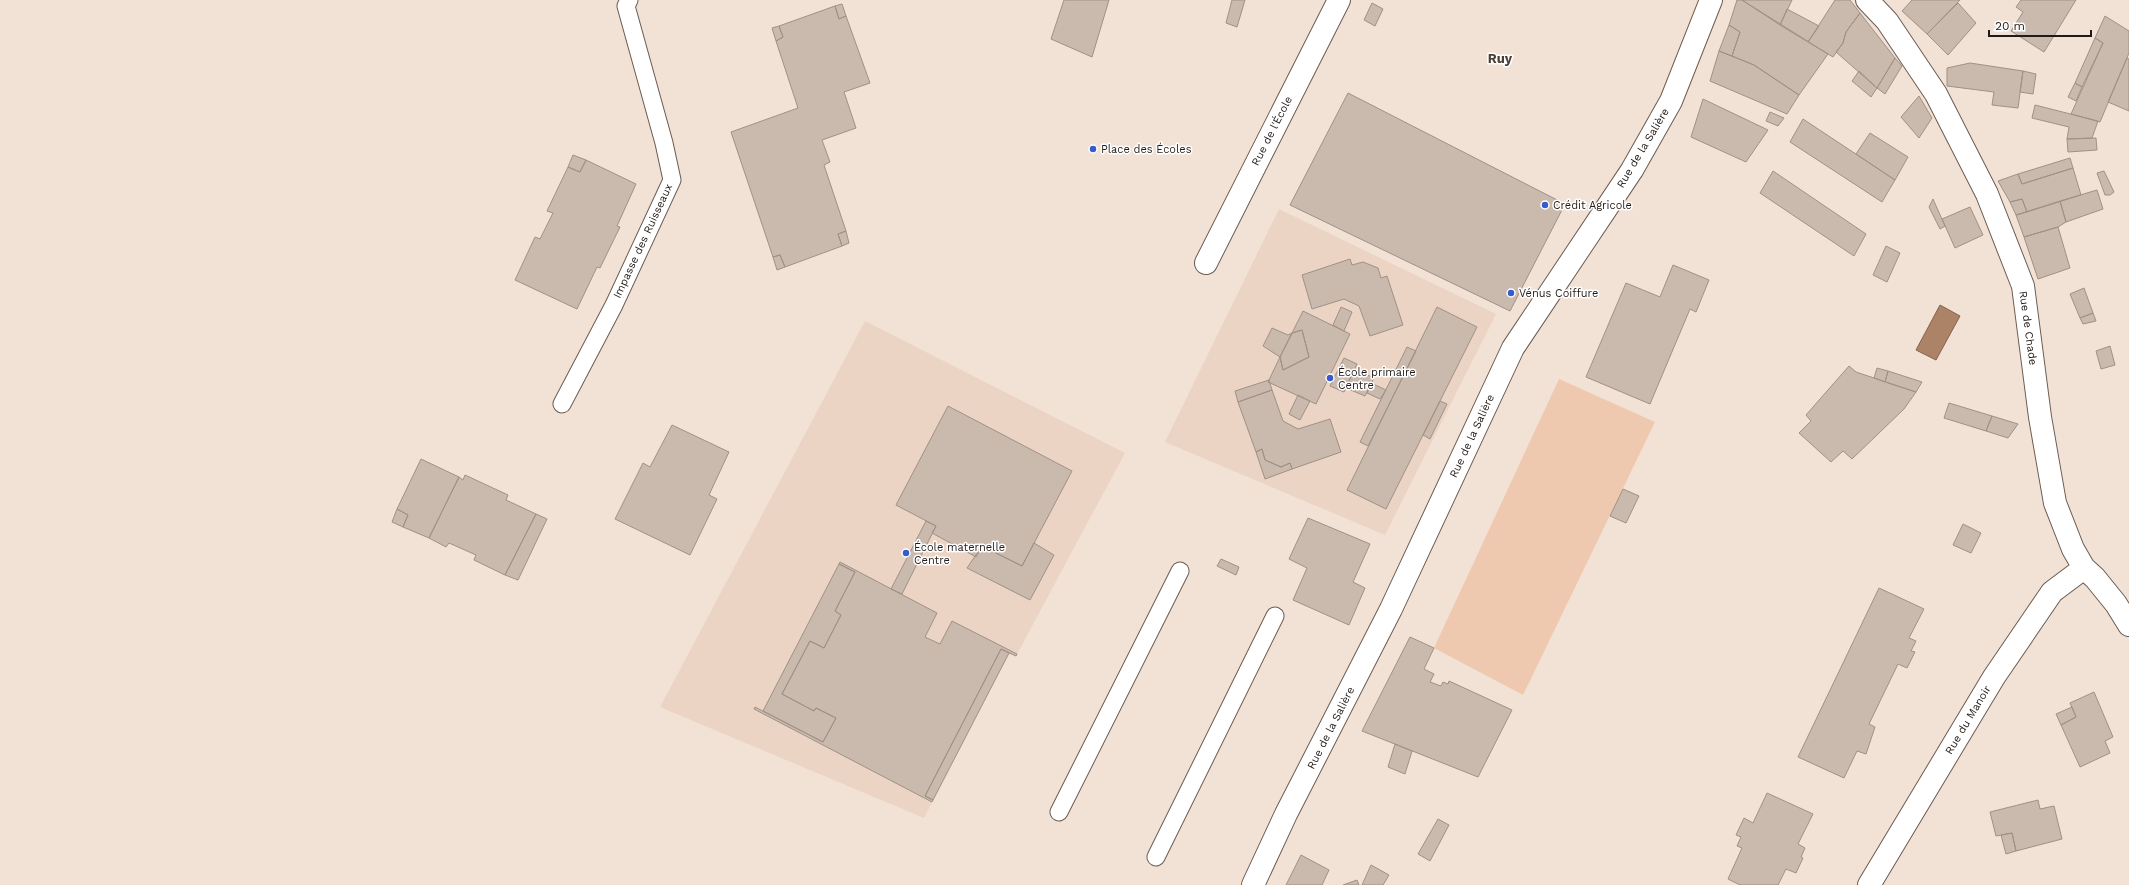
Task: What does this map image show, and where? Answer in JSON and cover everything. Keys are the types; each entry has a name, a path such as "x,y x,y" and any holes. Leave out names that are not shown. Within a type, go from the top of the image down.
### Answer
{"street":[{"name":"Rue de l'École","path":"1206,263 1338,0"},
{"name":"Rue de la Salière","path":"1253,885 1286,814 1391,609 1513,348 1632,170 1671,102 1711,0"},
{"name":"Rue de Chade","path":"1867,0 1887,21 1936,94 1987,194 2023,286 2040,417 2055,503 2073,549 2084,568 2095,578 2116,604 2129,625"},
{"name":"Rue du Manoir","path":"1869,885 1994,678 2052,592 2084,568"}],"lane":[{"name":"Impasse des Ruisseaux","path":"562,404 614,304 672,180 664,143 626,6 629,0"},
{"path":"1060,812 1180,571"},
{"path":"1156,857 1275,616"}],"shaded area":[{"name":"École primaire Centre","path":"1279,209 1496,314 1385,535 1165,442"},
{"path":"1940,305 1960,316 1936,360 1916,350"},
{"name":"École maternelle Centre","path":"865,321 1125,453 1016,656 1009,654 924,818 660,707"},
{"path":"1559,379 1655,422 1523,695 1434,648"}],"building":[{"path":"1064,0 1109,0 1092,57 1051,39"},
{"path":"1232,0 1245,0 1237,27 1226,23"},
{"path":"1737,0 1742,0 1828,54 1799,95 1754,65 1732,56 1740,32 1729,25"},
{"path":"1742,0 1792,0 1780,25"},
{"path":"1835,0 1850,0 1860,13 1846,32 1843,43 1833,57 1808,42"},
{"path":"1912,0 1960,0 1927,34 1902,11"},
{"path":"2021,0 2076,0 2044,52 2011,31 2023,12 2016,7"},
{"path":"1372,3 1383,9 1375,26 1364,20"},
{"path":"1958,3 1976,23 1948,55 1927,34"},
{"path":"842,4 846,16 839,19 835,6"},
{"path":"835,6 839,19 846,16 870,83 844,92 856,128 822,140 830,162 824,165 846,231 838,234 842,246 785,267 780,255 773,257 731,132 798,108 776,41 783,37 779,26"},
{"path":"1787,9 1819,26 1808,42 1780,25"},
{"path":"1860,13 1895,58 1877,88 1836,52 1843,43 1846,32"},
{"path":"2105,16 2129,31 2129,53 2100,122 2071,114 2103,43 2095,38"},
{"path":"1729,25 1740,32 1732,56 1719,51"},
{"path":"779,26 783,37 776,41 772,28"},
{"path":"2095,38 2103,43 2082,87 2075,83"},
{"path":"1719,51 1754,65 1799,95 1787,114 1710,81"},
{"path":"1895,58 1902,66 1885,94 1877,88"},
{"path":"2127,58 2129,59 2129,111 2108,102"},
{"path":"1970,63 2023,71 2018,108 1992,105 1994,92 1947,86 1947,68"},
{"path":"1859,71 1877,88 1871,97 1852,81"},
{"path":"2023,71 2036,74 2033,94 2020,92"},
{"path":"2075,83 2082,87 2076,101 2068,97"},
{"path":"1348,93 1565,204 1510,311 1290,205"},
{"path":"1919,96 1932,118 1919,138 1901,117"},
{"path":"1703,99 1768,130 1746,162 1691,137"},
{"path":"2035,105 2098,121 2092,138 2067,139 2069,127 2032,118"},
{"path":"1770,112 1784,118 1778,126 1766,121"},
{"path":"1803,119 1895,180 1882,202 1790,142"},
{"path":"1870,133 1908,157 1895,180 1856,154"},
{"path":"2096,138 2097,150 2068,152 2067,139"},
{"path":"573,155 586,160 580,172 568,167"},
{"path":"2070,158 2073,168 2022,184 2018,174"},
{"path":"586,160 636,184 617,226 620,227 600,268 597,267 577,309 515,280 535,237 540,239 553,213 547,211 568,167 580,172"},
{"path":"2073,168 2081,195 2027,212 2022,199 2010,202 1998,181 2018,174 2022,184"},
{"path":"1773,171 1866,234 1854,256 1760,193"},
{"path":"2104,171 2114,192 2110,195 2105,195 2097,173"},
{"path":"2097,190 2103,209 2066,222 2060,201"},
{"path":"1933,199 1945,226 1940,229 1929,207"},
{"path":"2022,199 2027,212 2016,215 2010,202"},
{"path":"2060,201 2066,222 2058,227 2024,237 2016,215"},
{"path":"1970,207 1983,235 1955,248 1942,219"},
{"path":"2058,227 2070,268 2038,279 2024,237"},
{"path":"846,231 849,243 842,246 838,234"},
{"path":"1886,246 1900,253 1887,282 1873,275"},
{"path":"780,255 785,267 777,270 773,257"},
{"path":"1350,259 1352,265 1363,262 1378,268 1381,278 1387,276 1403,325 1370,336 1359,306 1344,299 1312,309 1302,275"},
{"path":"1673,265 1709,280 1696,312 1690,309 1650,404 1586,377 1626,283 1660,297"},
{"path":"2084,288 2093,313 2080,318 2070,294"},
{"path":"1341,307 1352,312 1344,331 1333,325"},
{"path":"1437,307 1477,327 1386,509 1347,490"},
{"path":"1303,311 1350,334 1316,404 1268,382 1280,357 1283,370 1309,357 1302,330 1292,333"},
{"path":"2093,313 2096,321 2083,324 2080,318"},
{"path":"1272,328 1288,335 1292,333 1280,357 1263,346"},
{"path":"1302,330 1309,357 1283,370 1280,357 1292,333"},
{"path":"2110,346 2115,365 2101,369 2096,351"},
{"path":"1407,347 1416,351 1368,446 1360,442"},
{"path":"1344,358 1357,364 1344,392 1330,386"},
{"path":"1849,366 1856,372 1916,392 1904,409 1852,459 1843,451 1831,462 1799,433 1811,421 1806,415"},
{"path":"1877,368 1888,371 1885,382 1874,378"},
{"path":"1354,369 1374,378 1365,396 1346,388"},
{"path":"1888,371 1922,382 1916,392 1885,382"},
{"path":"1269,380 1272,390 1238,402 1235,391"},
{"path":"1371,383 1386,390 1380,399 1367,393"},
{"path":"1272,390 1283,421 1298,429 1330,419 1341,452 1292,469 1290,463 1281,467 1265,460 1262,449 1256,452 1238,402"},
{"path":"1298,395 1310,401 1300,420 1289,414"},
{"path":"1440,401 1447,404 1430,439 1423,435"},
{"path":"1949,403 1992,416 1986,431 1944,418"},
{"path":"948,406 1072,471 1022,566 982,546 976,557 932,533 936,526 896,505"},
{"path":"1992,416 2018,424 2008,438 1986,431"},
{"path":"672,425 729,452 709,495 717,499 690,555 615,519 643,463 650,467"},
{"path":"1262,449 1265,460 1281,467 1290,463 1292,469 1265,479 1256,452"},
{"path":"421,459 459,477 429,538 403,527 408,515 397,509"},
{"path":"465,475 508,495 506,500 536,514 505,575 474,560 476,555 449,543 446,547 429,538 459,477 463,480"},
{"path":"1623,489 1639,496 1626,523 1610,516"},
{"path":"397,509 408,515 403,527 392,522"},
{"path":"536,514 547,519 518,580 505,575"},
{"path":"1308,518 1370,544 1353,582 1365,588 1349,625 1293,600 1307,568 1289,559"},
{"path":"926,521 936,526 902,594 891,589"},
{"path":"1963,524 1981,533 1971,553 1953,545"},
{"path":"1034,543 1054,555 1030,600 967,568 982,546 1022,566"},
{"path":"1221,559 1239,567 1236,575 1217,566"},
{"path":"840,562 937,613 925,637 940,644 952,621 1017,654 1016,656 1001,649 925,796 933,800 932,802 754,709 755,707 823,742 836,718 816,708 814,711 782,694 810,641 824,648 841,615 835,611 855,572 839,564"},
{"path":"839,564 855,572 835,611 841,615 824,648 810,641 782,694 814,711 816,708 836,718 823,742 763,711"},
{"path":"1879,588 1924,609 1909,638 1916,641 1911,651 1915,652 1907,668 1898,664 1869,724 1875,727 1866,754 1857,751 1844,778 1798,757"},
{"path":"1410,637 1434,648 1424,669 1434,674 1430,682 1441,686 1443,682 1448,684 1449,681 1512,710 1478,777 1362,731"},
{"path":"1001,649 1009,653 933,800 925,796"},
{"path":"2094,692 2113,737 2105,741 2110,753 2080,767 2061,725 2076,717 2070,703"},
{"path":"2072,707 2076,717 2061,725 2056,714"},
{"path":"1395,744 1412,751 1405,774 1388,767"},
{"path":"1767,793 1813,814 1798,844 1805,848 1801,857 1803,858 1796,873 1786,869 1778,885 1740,885 1728,879 1742,848 1737,846 1741,837 1736,835 1744,818 1753,823"},
{"path":"2038,800 2040,809 2054,806 2062,839 2016,851 2012,833 1996,836 1990,812"},
{"path":"1438,819 1449,825 1430,861 1418,854"},
{"path":"2012,833 2016,851 2006,854 2001,835"},
{"path":"1301,855 1329,870 1322,885 1286,885"},
{"path":"1371,865 1389,875 1383,885 1362,885"},
{"path":"1357,880 1359,885 1343,885"}],"place":[{"name":"Place des Écoles","path":"1093,149"},
{"name":"Crédit Agricole","path":"1545,205"},
{"name":"Vénus Coiffure","path":"1511,293"},
{"name":"École primaire Centre","path":"1330,378"},
{"name":"École maternelle Centre","path":"906,553"}],"district":[{"name":"Ruy","path":"1500,58"}]}
